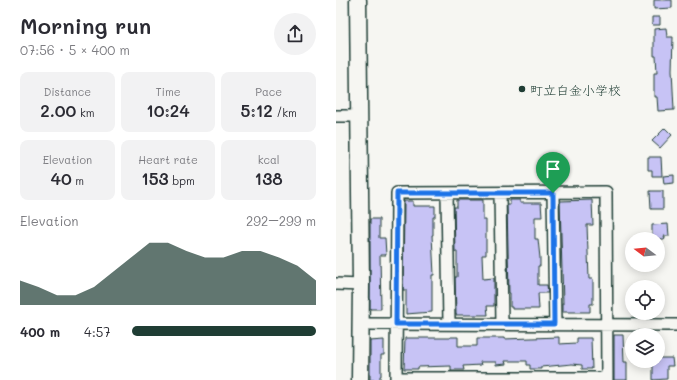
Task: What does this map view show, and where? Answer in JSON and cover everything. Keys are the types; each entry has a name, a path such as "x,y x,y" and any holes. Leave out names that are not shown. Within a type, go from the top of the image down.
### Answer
{"street":[{"path":"358,0 358,116 361,285 360,380"},
{"path":"336,116 358,116"},
{"path":"606,192 607,379 396,379 397,193 500,193 606,192"},
{"path":"447,193 449,324"},
{"path":"500,193 502,324"},
{"path":"553,193 554,324"},
{"path":"336,284 361,285"},
{"path":"360,324 677,325"}],"building":[{"path":"654,0 672,0 672,8 654,9"},
{"path":"652,17 660,17 660,25 652,25"},
{"path":"666,28 667,37 673,37 672,70 674,110 658,111 657,97 654,97 654,73 657,73 656,56 654,56 654,29"},
{"path":"665,128 672,135 660,148 652,141"},
{"path":"648,157 661,157 662,176 652,176 652,170 648,170"},
{"path":"674,175 674,183 664,184 663,176"},
{"path":"650,191 663,191 663,209 651,209"},
{"path":"457,200 483,200 483,220 486,220 486,255 482,255 483,279 494,278 494,306 487,306 488,315 456,315 455,277 457,277 457,252 455,252 454,207 457,207"},
{"path":"510,200 520,200 520,203 541,203 542,217 535,217 535,239 538,239 540,258 540,266 538,266 538,285 547,285 548,293 538,293 539,309 512,309 512,307 510,307 507,205 510,205"},
{"path":"592,200 593,225 587,225 589,279 593,279 593,304 590,304 590,312 562,312 560,201"},
{"path":"404,201 413,201 413,206 435,206 432,235 434,275 432,275 432,312 406,314 406,290 403,290"},
{"path":"370,219 379,219 379,238 385,238 386,255 380,255 381,309 370,309"},
{"path":"668,224 669,236 665,236 665,232 652,232 652,225"},
{"path":"614,335 623,335 624,362 625,368 627,368 627,380 614,380"},
{"path":"458,337 458,346 477,346 477,338 504,339 559,337 559,344 577,343 577,338 591,338 592,369 582,369 582,365 572,364 541,367 541,369 530,369 530,365 527,365 527,361 505,361 506,364 496,365 496,362 480,362 481,365 463,366 464,370 451,370 451,366 404,369 405,338"},
{"path":"384,340 384,355 381,355 380,380 370,380 370,341"},
{"path":"665,358 672,358 673,366 667,366 667,379 653,380 653,368 665,368"}],"place":[{"name":"町立白金小学校","path":"522,89"}],"route":[{"path":"397,193 553,193 554,324 396,324 397,193"}]}
